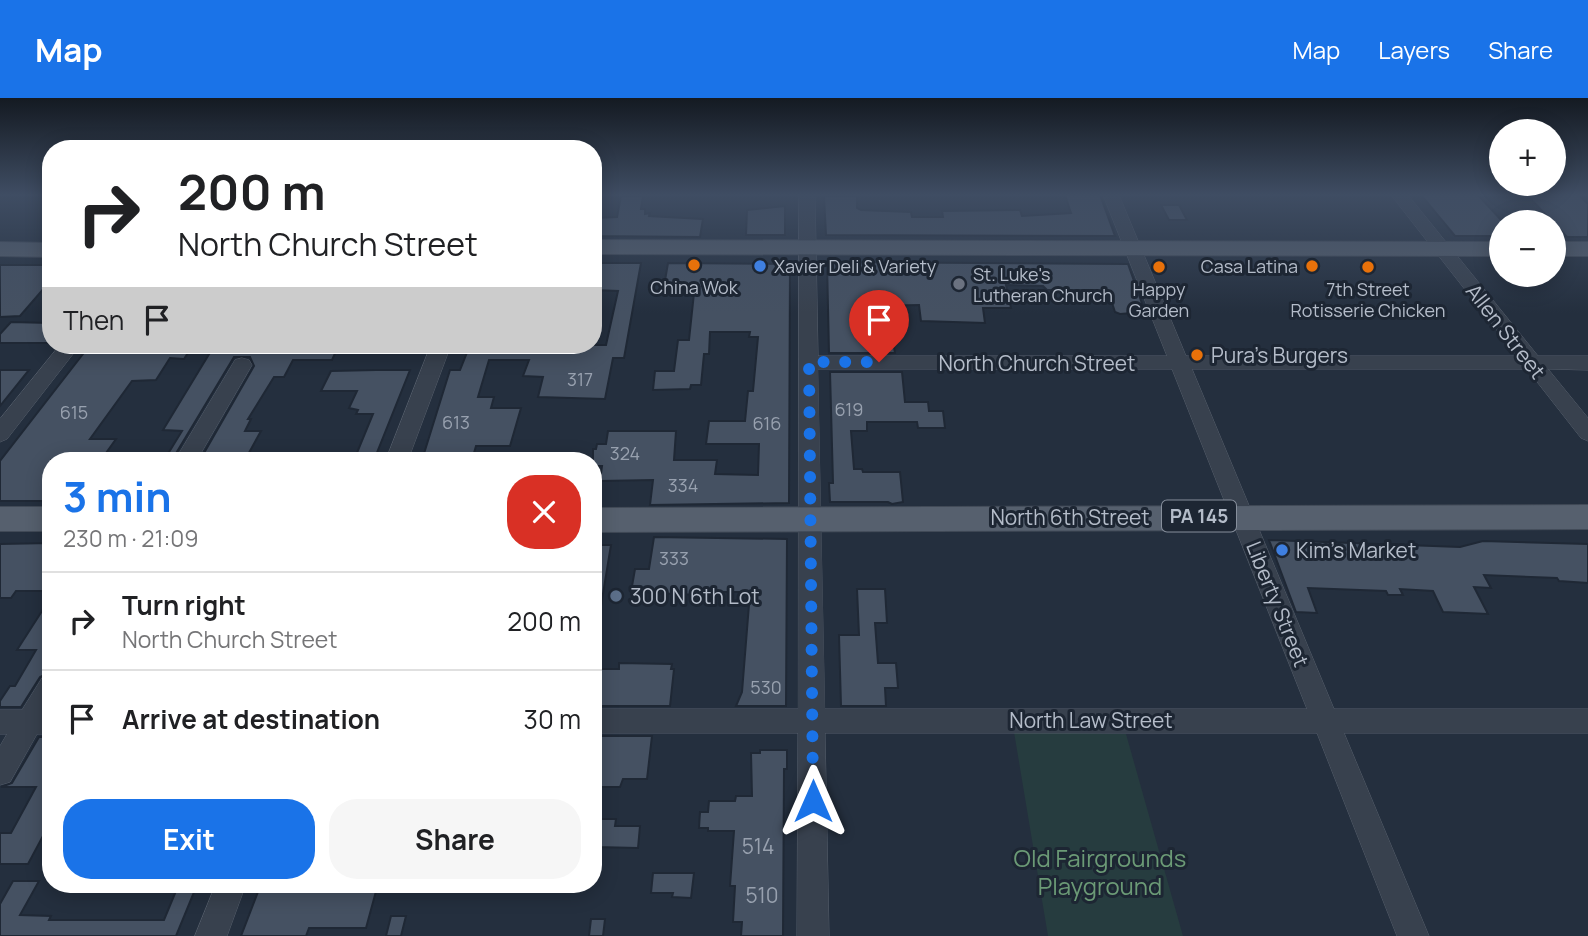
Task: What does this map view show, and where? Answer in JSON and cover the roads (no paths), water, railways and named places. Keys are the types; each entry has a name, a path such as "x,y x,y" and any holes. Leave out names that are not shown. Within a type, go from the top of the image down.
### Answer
{"main road":[{"path":"602,247 1489,249"},
{"path":"0,249 42,250"},
{"path":"1566,249 1588,249"},
{"name":"North 6th Street","path":"602,520 1588,517"},
{"path":"0,519 42,519"}],"street":[{"path":"808,234 813,936"},
{"name":"Liberty Street","path":"1127,234 1413,936"},
{"name":"Allen Street","path":"1430,234 1588,433"},
{"path":"0,434 63,354"},
{"path":"400,452 438,354"},
{"name":"North Church Street","path":"809,362 1588,363"},
{"path":"191,452 242,365"},
{"name":"North Law Street","path":"602,721 1588,721"},
{"path":"0,722 40,722"},
{"path":"0,772 40,722"},
{"path":"211,936 228,893"}],"place":[{"name":"China Wok","path":"694,265"},
{"name":"Xavier Deli & Variety","path":"760,266"},
{"name":"Casa Latina","path":"1312,266"},
{"name":"Happy Garden","path":"1159,267"},
{"name":"7th Street Rotisserie Chicken","path":"1368,267"},
{"name":"St. Luke's Lutheran Church","path":"959,284"},
{"name":"Pura's Burgers","path":"1197,355"},
{"name":"Kim's Market","path":"1282,550"},
{"name":"300 N 6th Lot","path":"616,596"}],"park label":[{"name":"Old Fairgrounds Playground","path":"1100,871"}]}
